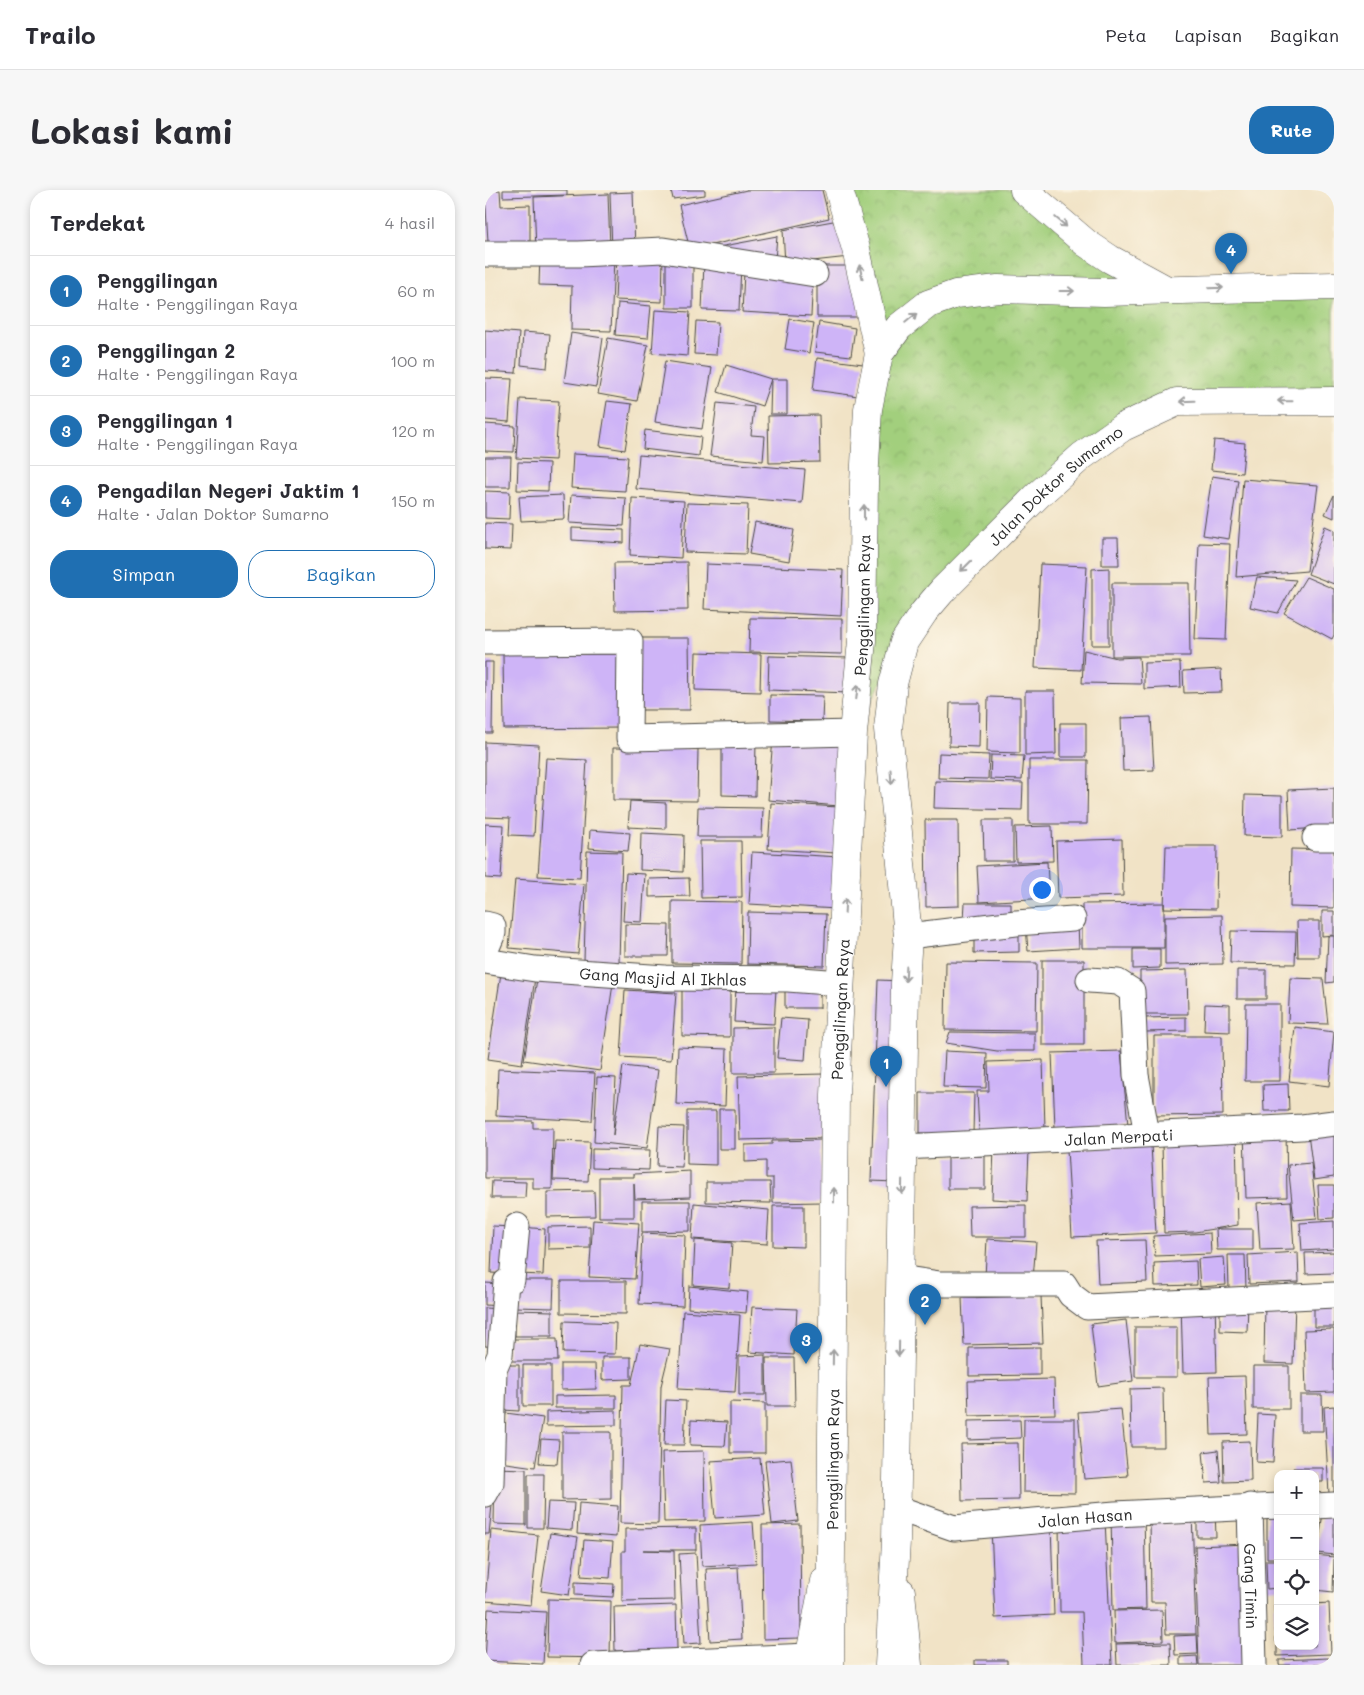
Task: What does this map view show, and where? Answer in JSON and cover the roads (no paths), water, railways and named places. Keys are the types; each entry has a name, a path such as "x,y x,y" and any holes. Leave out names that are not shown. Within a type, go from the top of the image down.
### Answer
{"main road":[{"path":"839,190 856,249 879,354"},
{"path":"1024,190 1086,242 1111,259 1167,290"},
{"path":"879,354 899,328 928,304 956,294 998,289 1071,292 1334,286"},
{"name":"Penggilingan Raya","path":"816,1662 831,1546 835,1095 853,733 862,641 864,483 868,409 879,354"},
{"name":"Jalan Doktor Sumarno","path":"908,936 888,729 893,684 904,642 924,612 942,591 1038,495 1082,456 1123,427 1177,402 1334,401"},
{"path":"889,1665 897,1508 908,936"},
{"path":"896,1541 908,1665"}],"street":[{"path":"485,254 579,254 663,250 815,274"},
{"path":"485,642 630,641 629,738 853,733"},
{"path":"908,936 1016,923 1073,919"},
{"path":"485,924 493,926 493,933 485,952"},
{"name":"Gang Masjid Al Ikhlas","path":"485,961 535,969 665,978 788,979 841,984"},
{"path":"1089,980 1118,982 1132,991 1136,1075 1147,1134"},
{"name":"Jalan Merpati","path":"903,1147 1302,1127 1334,1123"},
{"path":"485,1494 491,1483 494,1369 500,1355 506,1282 512,1280 517,1226"},
{"path":"900,1278 940,1284 1064,1284 1071,1295 1087,1307 1334,1295"},
{"path":"1319,1506 1334,1505"},
{"name":"Gang Timin","path":"1251,1506 1254,1665"},
{"name":"Jalan Hasan","path":"897,1508 955,1528 1115,1514 1274,1506"},
{"path":"593,1665 816,1662"}],"place":[{"name":"Pengadilan Negeri Jaktim 1","path":"1231,274"},
{"name":"Penggilingan","path":"886,1087"},
{"name":"Penggilingan 2","path":"925,1325"},
{"name":"Penggilingan 1","path":"806,1364"}]}
